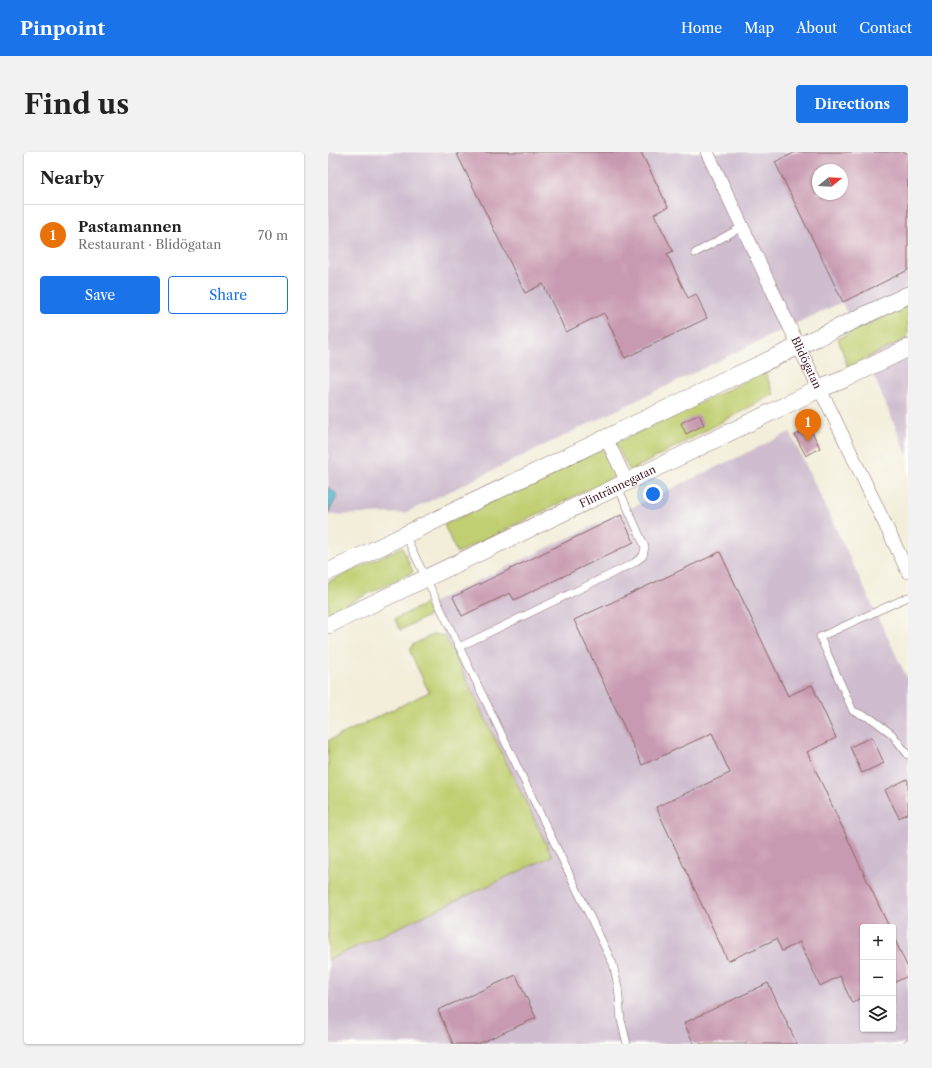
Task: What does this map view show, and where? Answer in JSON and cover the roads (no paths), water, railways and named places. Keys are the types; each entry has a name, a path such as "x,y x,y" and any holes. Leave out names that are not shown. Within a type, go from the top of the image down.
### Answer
{"street":[{"name":"Blidögatan","path":"710,153 742,227 908,572"},
{"path":"328,572 908,295"},
{"name":"Flintrännegatan","path":"328,625 819,389 908,348"},
{"path":"606,438 622,485"}],"lane":[{"path":"695,253 742,227"},
{"path":"459,647 634,563 643,556 645,548 622,485"},
{"path":"405,534 613,964 618,987 620,1020 627,1044"},
{"path":"908,597 820,637 853,711 872,719 892,734 908,755"}],"water":[{"path":"328,487 338,495 328,513"}],"place":[{"name":"Pastamannen","path":"808,442"}]}
